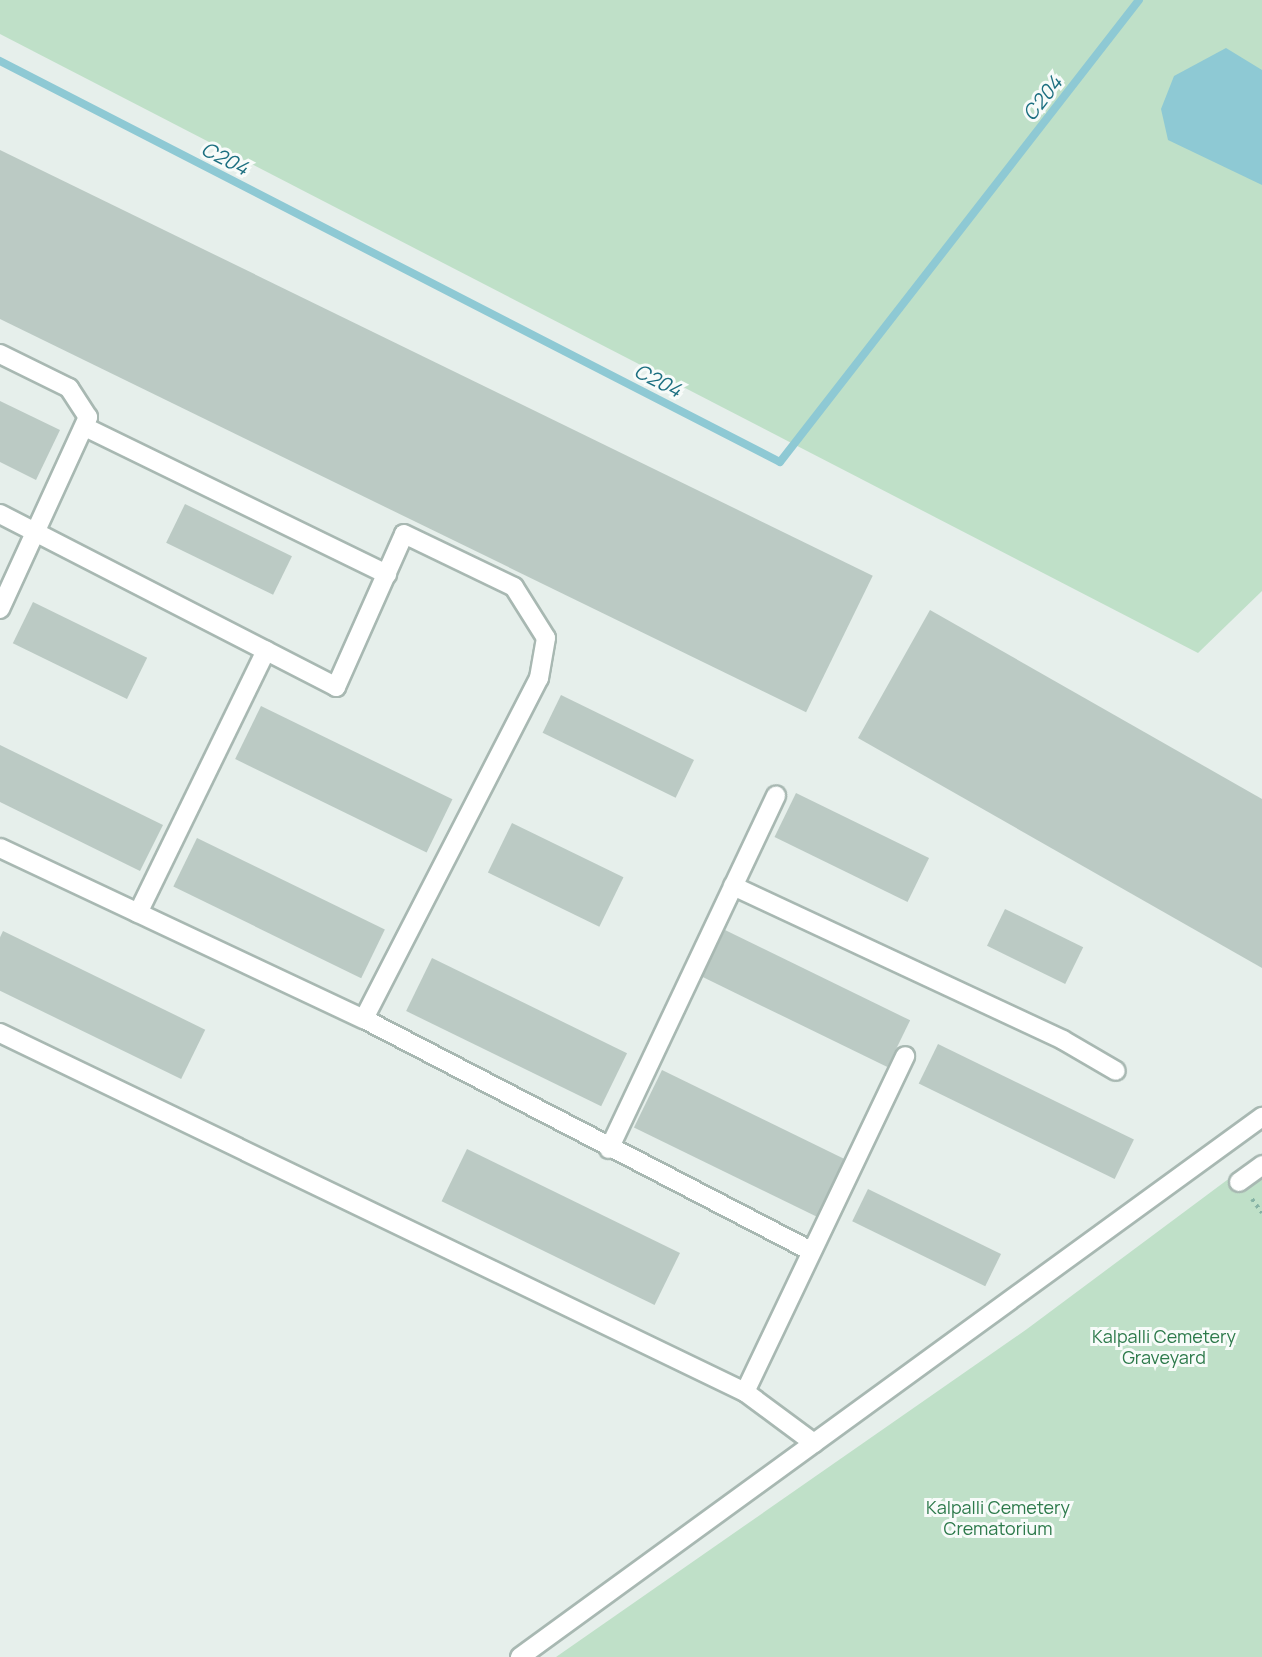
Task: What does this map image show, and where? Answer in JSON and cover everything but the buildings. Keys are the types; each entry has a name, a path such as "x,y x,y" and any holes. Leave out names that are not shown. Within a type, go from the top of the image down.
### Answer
{"lane":[{"path":"0,354 69,388 86,410 87,428 0,609"},
{"path":"87,428 387,574"},
{"path":"0,514 336,687 404,534 514,587 546,638 539,678 364,1019"},
{"path":"138,913 266,651"},
{"path":"609,1149 776,796"},
{"path":"0,848 364,1019 609,1149 811,1251"},
{"path":"733,886 1063,1040 1116,1071"},
{"path":"0,1033 744,1392 814,1443"},
{"path":"744,1392 904,1056"},
{"path":"520,1657 1262,1117"},
{"path":"1239,1182 1262,1165"}],"green space":[{"path":"0,0 1262,0 1262,591 1198,653 0,34"},
{"name":"Kalpalli Cemetery Crematorium","path":"1262,1154 1262,1657 556,1657 1027,1329"}],"water":[{"path":"1226,48 1262,70 1262,185 1168,140 1161,109 1174,76"}],"waterway":[{"name":"C204","path":"0,61 780,462 1139,0"}],"park label":[{"name":"Kalpalli Cemetery Graveyard","path":"1164,1347"}]}
